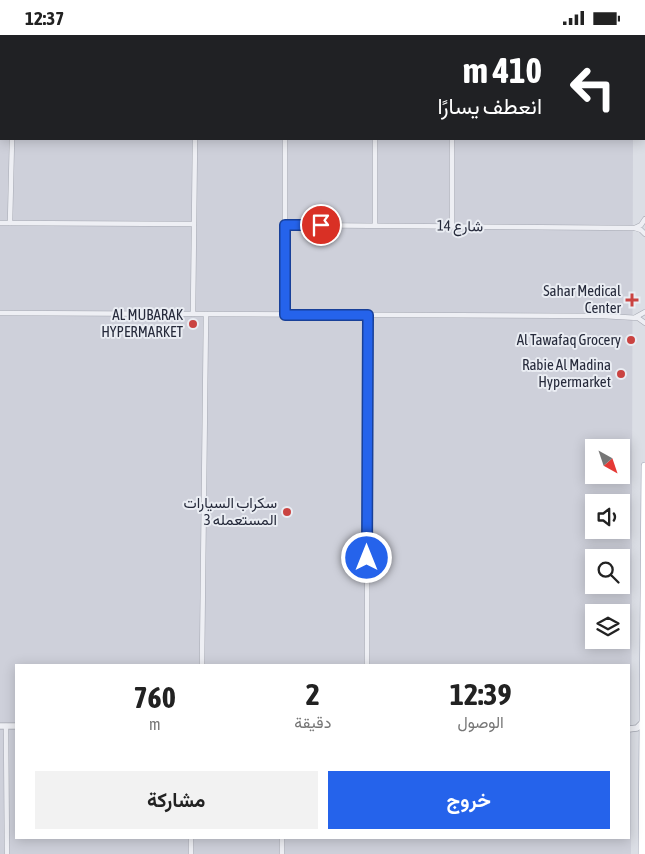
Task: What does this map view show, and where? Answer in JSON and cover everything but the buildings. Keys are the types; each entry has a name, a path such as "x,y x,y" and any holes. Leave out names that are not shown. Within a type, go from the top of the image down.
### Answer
{"main road":[{"path":"642,854 645,466"}],"street":[{"path":"10,223 12,140"},
{"path":"193,314 195,140"},
{"path":"285,315 286,140"},
{"path":"375,140 375,225"},
{"path":"452,140 452,226"},
{"path":"635,228 641,225 645,219"},
{"path":"0,223 194,224"},
{"name":"شارع 14","path":"285,225 635,228"},
{"path":"635,228 645,234"},
{"path":"635,317 645,312"},
{"path":"0,313 635,317 642,319 645,323"},
{"path":"202,664 206,314"},
{"path":"367,664 368,315"},
{"path":"631,729 643,722"},
{"path":"3,726 7,854"},
{"path":"631,729 643,737"},
{"path":"191,839 191,854"},
{"path":"282,839 282,854"}],"shaded area":[{"path":"0,140 633,140 631,854 0,854"}],"place":[{"name":"Sahar Medical Center","path":"632,300"},
{"name":"AL MUBARAK HYPERMARKET","path":"193,324"},
{"name":"Al Tawafaq Grocery","path":"631,340"},
{"name":"Rabie Al Madina Hypermarket","path":"621,374"},
{"name":"سكراب السيارات المستعمله 3","path":"287,512"}],"route":[{"path":"321,225 285,225 285,315 368,315 367,558"}]}
